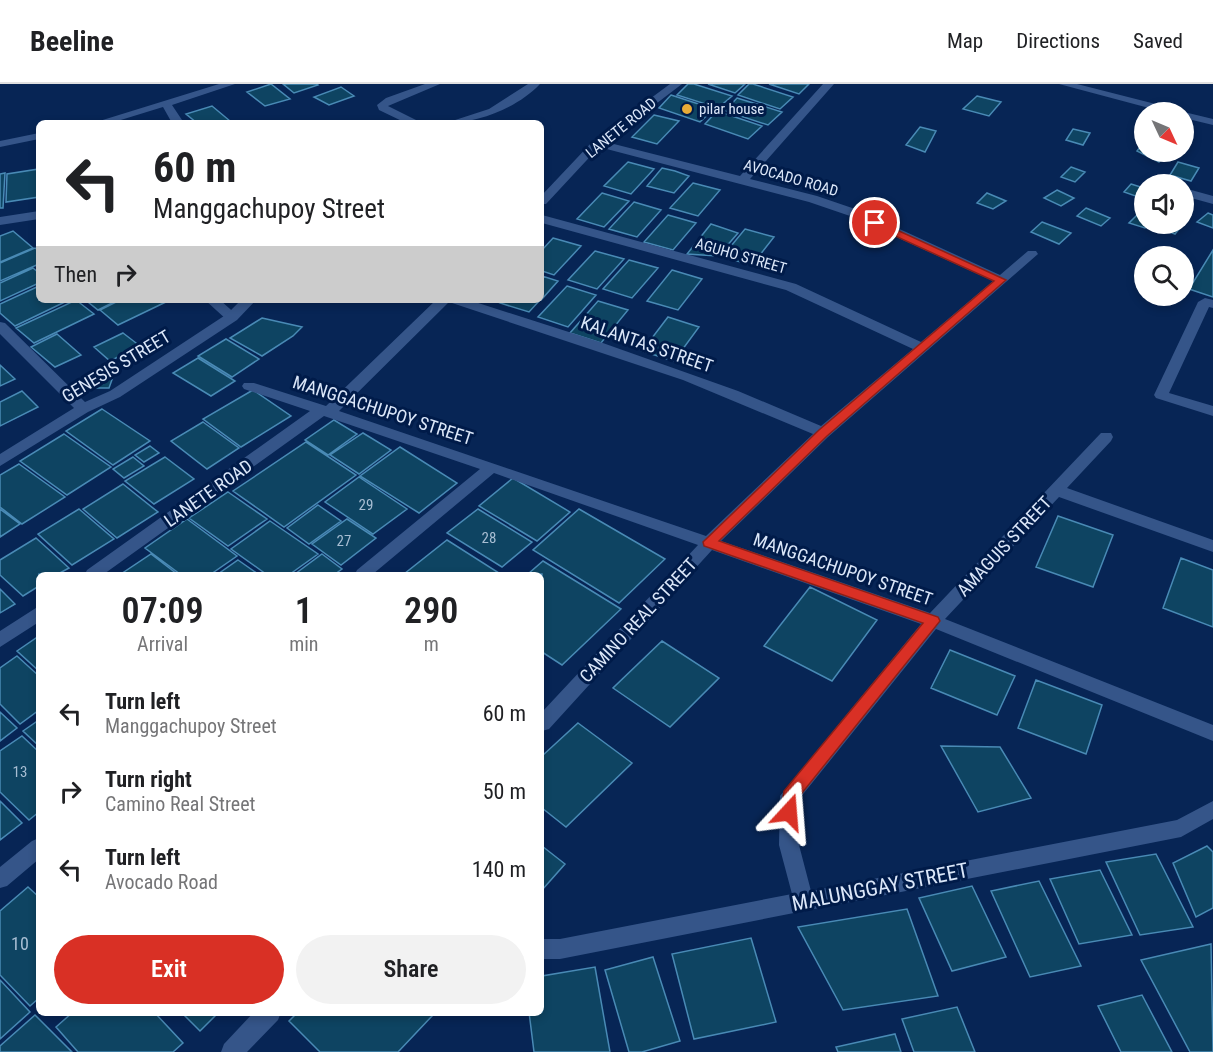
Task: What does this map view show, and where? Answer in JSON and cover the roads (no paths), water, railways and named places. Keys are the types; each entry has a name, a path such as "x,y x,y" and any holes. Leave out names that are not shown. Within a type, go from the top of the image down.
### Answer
{"street":[{"path":"110,120 230,84"},
{"path":"409,120 384,110 382,105 435,84"},
{"path":"462,120 493,111 535,84"},
{"name":"LANETE ROAD","path":"544,199 597,143 677,84"},
{"path":"742,181 829,84"},
{"path":"1064,84 1135,102"},
{"path":"166,104 176,120"},
{"path":"1194,117 1213,122"},
{"path":"0,144 36,137"},
{"name":"AVOCADO ROAD","path":"597,143 813,199 854,213 1001,280"},
{"path":"1194,195 1213,201"},
{"path":"0,221 36,215"},
{"name":"AGUHO STREET","path":"544,220 791,287 922,348"},
{"name":"CAMINO REAL STREET","path":"544,722 709,542 823,433 1032,254"},
{"path":"1213,304 1205,302 1161,394 1213,411"},
{"path":"216,303 232,316"},
{"name":"GENESIS STREET","path":"0,461 82,409 115,394 232,316 246,303"},
{"name":"LANETE ROAD","path":"96,572 326,411 441,303"},
{"name":"KALANTAS STREET","path":"465,303 680,374 765,406 823,433"},
{"path":"0,326 82,409"},
{"name":"MANGGACHUPOY STREET","path":"249,386 492,467 933,621 1213,733"},
{"name":"AMAGUIS STREET","path":"804,902 789,845 790,796 933,621 1106,437"},
{"path":"365,572 492,467"},
{"path":"1056,490 1213,546"},
{"path":"0,640 36,615"},
{"name":"MALUNGGAY STREET","path":"544,949 560,949 1181,828 1213,809"},
{"path":"0,879 36,849"},
{"path":"232,1052 266,1016"}],"place":[{"name":"pilar house","path":"687,109"}]}
